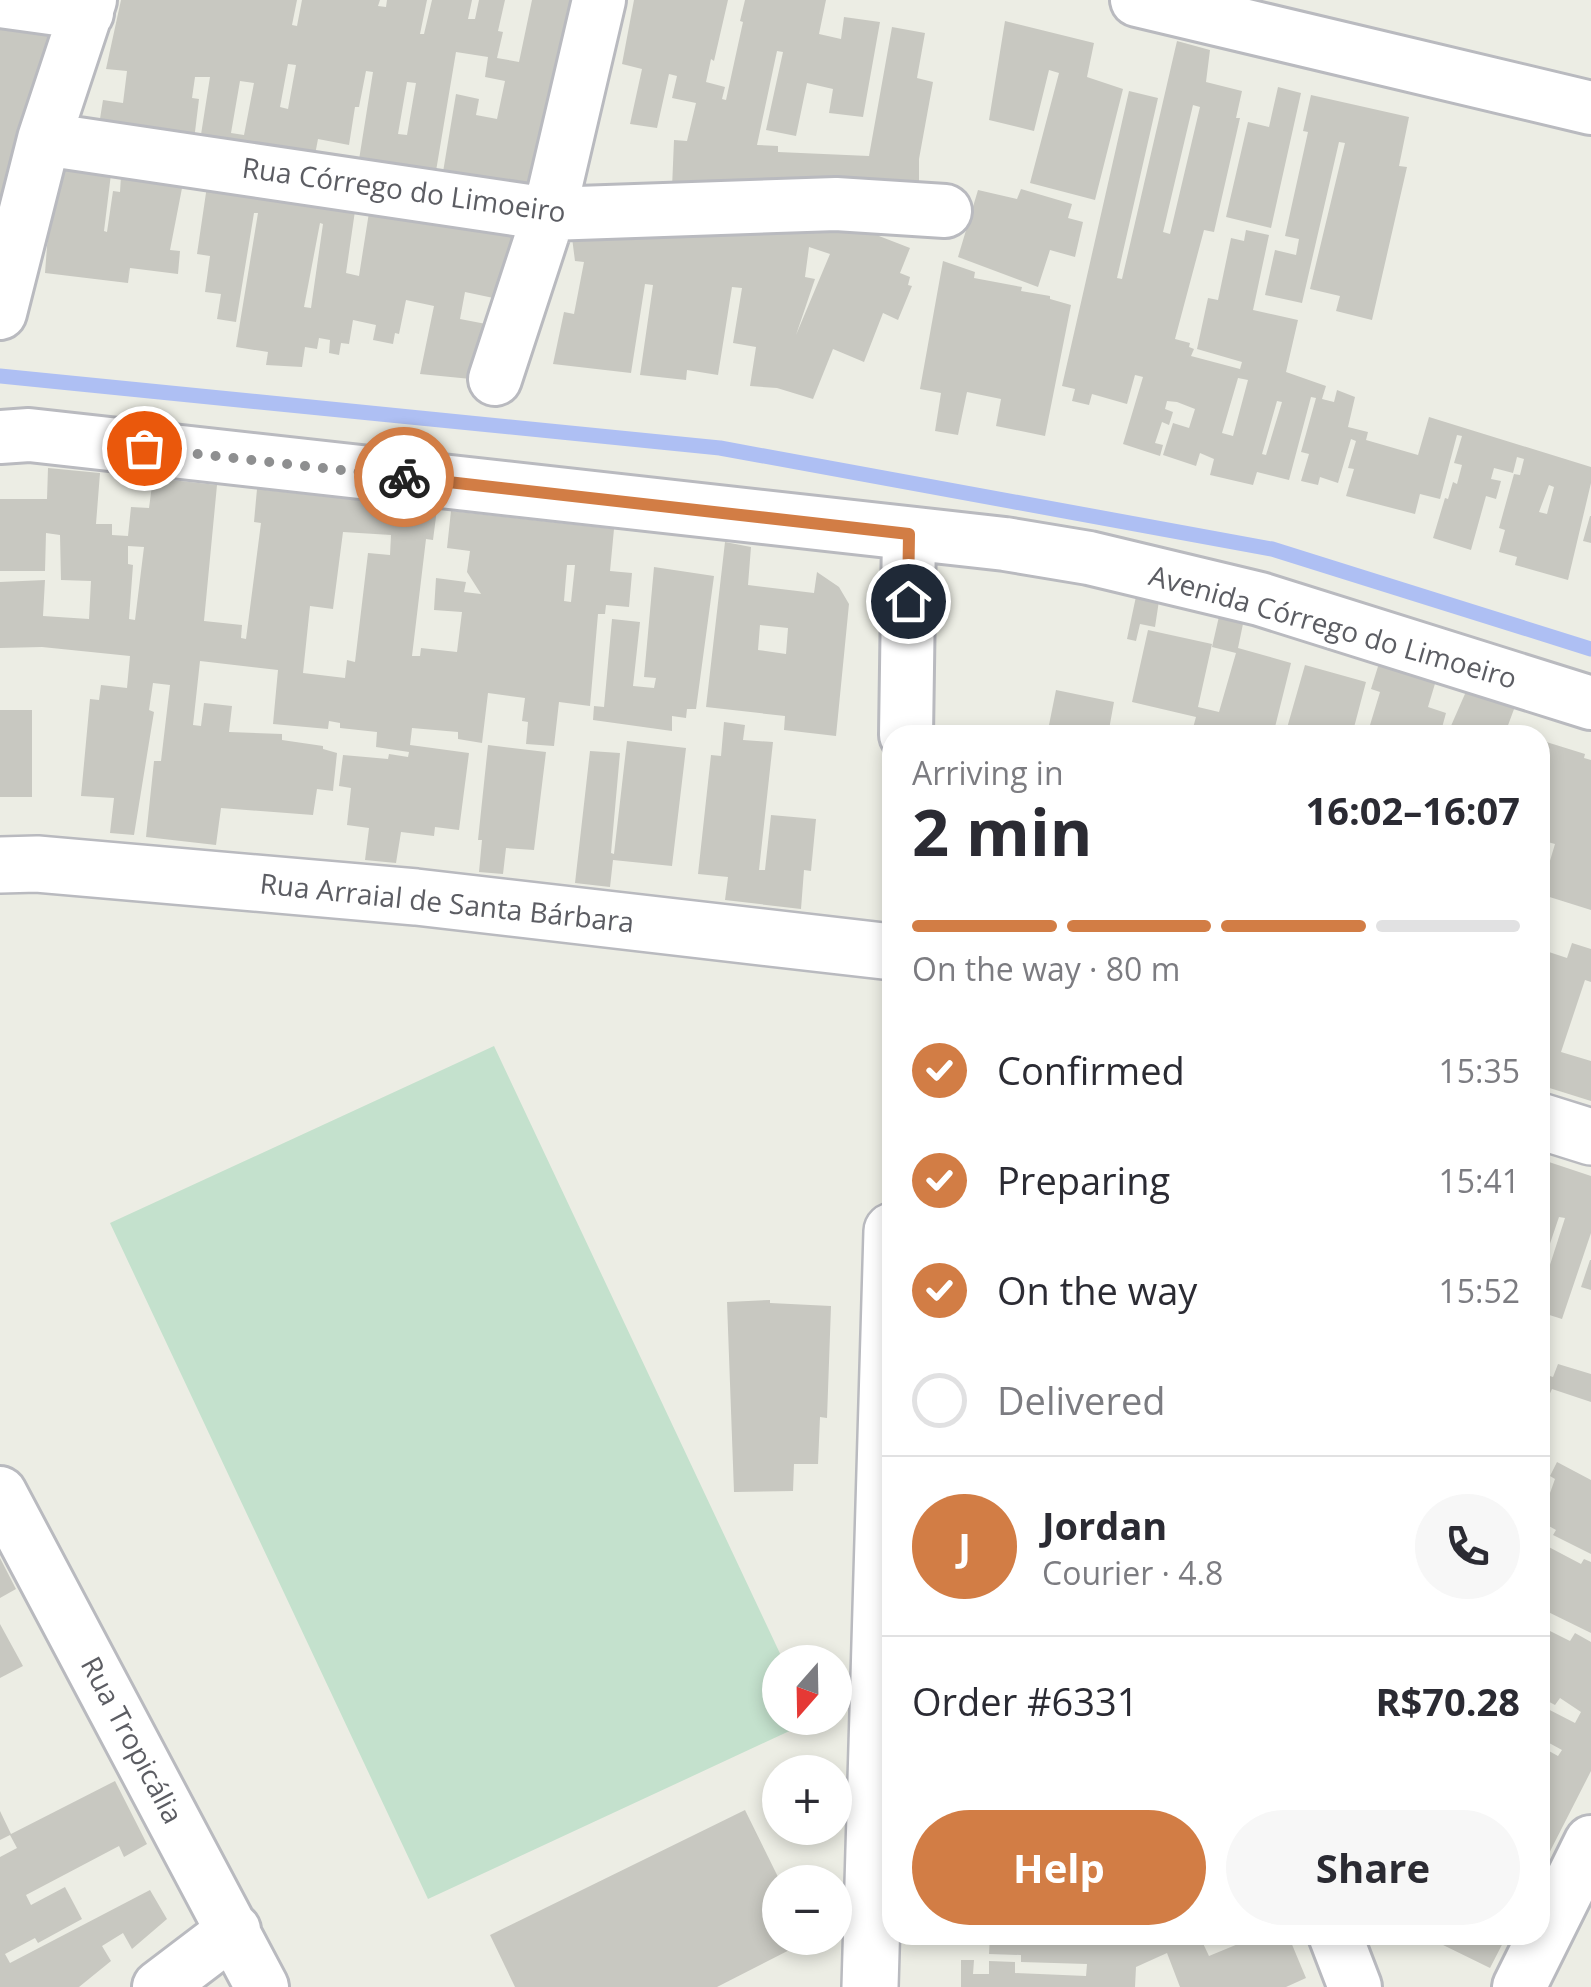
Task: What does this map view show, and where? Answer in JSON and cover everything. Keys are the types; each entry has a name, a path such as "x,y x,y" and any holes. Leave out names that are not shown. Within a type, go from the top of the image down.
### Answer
{"street":[{"path":"495,379 549,214 599,0"},
{"path":"1136,0 1591,108"},
{"path":"0,2 89,6 44,139 0,313"},
{"name":"Rua Córrego do Limoeiro","path":"44,139 549,214 836,204 945,211"},
{"name":"Avenida Córrego do Limoeiro","path":"0,438 29,435 1005,544 1089,558 1260,600 1591,703"},
{"path":"906,725 909,534"},
{"name":"Rua Arraial de Santa Bárbara","path":"0,865 37,864 416,897 882,951"},
{"path":"1550,1123 1591,1137"},
{"name":"Rua Tropicália","path":"0,1493 262,1987"},
{"path":"870,1987 882,1575"},
{"path":"1550,1926 1591,1842"},
{"path":"159,1987 234,1930"},
{"path":"1339,1945 1355,1987"},
{"path":"1520,1987 1541,1945"}],"green space":[{"path":"494,1046 776,1645 762,1645 762,1735 781,1735 428,1899 110,1223"}],"building":[{"path":"121,0 297,0 292,25 297,26 302,0 380,0 378,6 386,7 387,0 427,0 420,34 424,34 432,0 472,0 468,19 475,19 479,0 505,0 497,58 519,62 532,0 580,0 534,188 442,178 456,94 479,99 476,115 497,119 505,81 485,77 488,57 456,52 435,177 358,166 373,72 366,71 349,145 318,139 314,160 200,141 210,77 195,77 192,98 199,99 194,140 99,125 103,100 123,103 127,71 106,69","holes":["288,64 296,65 288,109 280,107","240,81 254,83 244,135 231,133","407,82 416,83 407,135 398,134"]},
{"path":"634,0 728,0 706,82 725,87 722,99 726,100 745,0 826,0 819,34 841,39 844,17 880,22 863,117 829,113 833,89 807,83 796,136 766,130 783,52 777,51 757,145 778,146 778,152 869,156 892,27 925,33 917,78 933,82 919,159 919,187 672,188 674,140 687,141 696,103 672,98 677,76 669,74 657,128 630,124 642,69 622,64"},
{"path":"0,19 60,29 33,129 20,128 13,176 0,220"},
{"path":"1005,21 1094,43 1087,77 1123,89 1095,200 1030,183 1059,73 1049,70 1034,131 989,120"},
{"path":"1177,41 1210,50 1206,82 1242,91 1236,118 1240,118 1214,232 1204,230 1175,339 1190,343 1189,347 1194,349 1191,356 1240,369 1242,362 1197,349 1208,298 1218,300 1231,238 1244,241 1246,230 1269,235 1253,310 1298,320 1286,372 1326,386 1322,399 1334,402 1337,390 1355,397 1348,427 1368,432 1366,440 1418,455 1429,417 1591,467 1591,483 1568,580 1515,565 1517,557 1499,552 1505,530 1499,528 1514,474 1520,475 1524,459 1517,457 1513,473 1494,468 1491,479 1501,481 1496,499 1486,496 1471,550 1433,538 1445,498 1448,499 1453,482 1457,484 1462,465 1454,463 1462,436 1457,435 1440,499 1420,494 1415,514 1346,496 1354,469 1348,468 1356,441 1351,439 1338,483 1320,477 1318,485 1301,481 1309,454 1301,452 1316,398 1311,397 1289,480 1257,472 1253,485 1210,475 1214,459 1200,453 1196,466 1163,455 1173,423 1189,428 1195,409 1177,402 1167,401 1165,409 1173,412 1169,425 1162,422 1155,443 1163,445 1160,456 1123,444 1143,377 1135,375 1127,404 1092,394 1089,405 1072,401 1075,389 1062,386 1129,91 1158,98 1117,278 1122,279","holes":["1193,105 1200,107 1170,234 1163,232","1238,378 1248,380 1233,436 1222,433","1277,401 1282,402 1266,455 1262,454","1549,485 1554,487 1547,514 1539,512"]},
{"path":"1278,87 1301,93 1271,228 1226,217 1248,122 1269,127"},
{"path":"1311,95 1409,117 1399,166 1407,167 1372,320 1336,311 1340,296 1310,289 1345,143 1339,142 1302,303 1265,295 1275,250 1296,255 1299,239 1285,236 1308,132 1303,131"},
{"path":"53,167 111,174 104,231 107,232 113,191 120,192 121,176 183,183 170,250 180,251 178,274 130,268 128,283 45,273"},
{"path":"207,186 356,204 346,273 359,276 370,206 521,227 503,300 465,292 460,319 486,324 471,379 420,374 434,306 406,300 393,344 373,340 376,325 353,320 349,344 341,343 339,355 329,353 330,340 319,338 317,349 305,347 302,367 266,365 268,352 236,347 258,213 254,213 236,322 217,319 221,294 205,292 210,256 197,254","holes":["320,223 323,224 311,308 304,307"]},
{"path":"1021,189 1072,204 1068,218 1083,222 1075,257 1050,250 1038,287 958,257 978,190 1017,199"},
{"path":"570,222 882,230 879,236 910,248 900,273 910,277 908,285 912,286 898,320 883,313 864,362 833,349 813,399 777,388 750,386 756,347 733,343 742,288 732,287 718,375 687,370 686,380 640,375 653,285 645,284 631,373 553,364 564,312 574,314 584,262 575,261","holes":["809,247 830,254 796,335 815,279 805,277"]},
{"path":"943,261 975,272 974,278 1022,287 1021,291 1050,296 1071,305 1045,436 996,426 1001,399 967,392 958,435 935,431 941,393 920,389"},
{"path":"48,468 100,473 96,524 112,524 112,535 128,536 131,507 149,508 153,478 217,485 204,621 242,625 241,638 246,639 261,523 254,522 257,489 437,509 433,540 426,539 412,656 420,656 421,648 457,652 462,612 434,610 436,578 466,582 464,592 481,594 467,572 470,551 447,548 451,511 614,529 610,571 632,573 629,607 606,605 605,614 598,614 590,706 559,702 554,746 526,744 528,722 522,721 525,698 488,693 482,743 458,739 458,732 412,728 410,745 469,753 459,830 435,827 434,836 401,832 396,863 365,860 369,828 347,825 351,788 339,786 343,755 388,759 389,754 408,757 409,752 376,747 377,732 340,728 340,723 329,721 328,729 273,724 278,670 200,661 193,725 201,726 204,703 232,706 229,732 282,734 282,740 323,746 337,753 333,791 317,789 313,815 221,808 216,845 146,837 154,761 161,761 170,685 153,683 149,710 154,712 134,835 110,833 114,798 81,796 90,699 99,700 101,685 127,688 130,656 42,647 0,648 0,582 45,580 43,616 89,619 91,581 61,580 60,535 46,533 45,571 0,571 0,499 47,499","holes":["343,532 391,535 390,555 368,553 355,662 347,660 345,678 303,673 310,606 333,609","128,546 144,547 135,620 129,619 133,565 128,564","567,565 575,565 571,602 564,601"]},
{"path":"1591,516 1591,543 1583,541"},
{"path":"725,542 751,547 748,585 814,593 817,572 839,587 849,604 836,736 784,730 785,716 706,707","holes":["760,625 788,628 786,654 758,650"]},
{"path":"654,567 714,576 696,709 687,709 686,718 672,716 672,731 593,720 594,706 604,707 612,619 640,622 633,686 654,688 656,678 644,677"},
{"path":"1138,587 1160,594 1155,627 1140,624 1136,641 1127,639"},
{"path":"1220,612 1244,619 1238,648 1291,663 1276,725 1194,725 1196,717 1132,702 1148,630 1212,644 1198,707 1219,712 1236,653 1212,647"},
{"path":"1380,660 1437,677 1428,707 1446,713 1443,725 1370,725 1380,692 1371,689"},
{"path":"1305,665 1366,682 1355,725 1288,725"},
{"path":"1468,687 1517,701 1508,725 1451,725"},
{"path":"1056,690 1114,702 1110,725 1049,725"},
{"path":"0,710 32,710 32,797 0,797"},
{"path":"724,722 745,725 743,740 773,742 759,870 765,870 771,815 816,819 811,871 804,870 801,909 725,900 728,877 698,874 711,755 721,756"},
{"path":"627,741 686,748 672,866 613,860 610,887 575,883 590,751 620,753 611,853 614,854"},
{"path":"1550,743 1585,754 1584,758 1591,760 1591,910 1550,897 1550,861 1555,844 1550,843"},
{"path":"488,745 546,752 534,850 506,848 503,874 479,872 482,840 478,840"},
{"path":"1572,943 1591,949 1591,982 1585,980 1561,1052 1591,1061 1591,1101 1550,1088 1550,952 1567,958"},
{"path":"1550,1162 1591,1176 1591,1233 1562,1319 1550,1315 1550,1265 1565,1218 1559,1217 1550,1244"},
{"path":"1591,1260 1591,1290 1581,1287"},
{"path":"770,1300 831,1306 827,1418 820,1417 818,1464 794,1464 793,1491 734,1492 727,1302"},
{"path":"1558,1364 1591,1374 1591,1402 1552,1389 1550,1393 1550,1376 1553,1377"},
{"path":"1557,1462 1591,1480 1591,1554 1553,1535 1556,1530 1550,1527 1550,1493 1555,1479 1550,1476"},
{"path":"1550,1548 1581,1564 1584,1559 1591,1562 1591,1633 1550,1613"},
{"path":"0,1558 16,1589 0,1598"},
{"path":"0,1624 23,1666 0,1678"},
{"path":"1550,1631 1570,1641 1575,1633 1591,1642 1591,1771 1550,1851 1550,1752 1558,1756 1562,1750 1550,1743 1550,1710 1575,1723 1581,1712 1560,1698 1555,1705 1550,1702"},
{"path":"115,1781 147,1844 124,1857 119,1846 26,1895 31,1905 65,1887 82,1919 38,1943 35,1938 5,1954 10,1963 150,1890 167,1919 132,1949 123,1933 102,1946 111,1961 79,1987 0,1987 0,1857 17,1848 10,1835 0,1840 0,1811 11,1834"},
{"path":"745,1810 772,1865 762,1865 762,1955 780,1955 717,1987 515,1987 490,1935"},
{"path":"989,1945 1204,1945 1209,1956 1236,1945 1292,1945 1306,1978 1286,1987 1180,1987 1167,1953 1136,1967 1135,1987 961,1987 961,1960 974,1960 973,1974 989,1974 989,1961 1015,1962 1015,1973 1086,1976 1087,1964 1021,1962 1021,1955 989,1954"},
{"path":"1443,1945 1502,1945 1490,1968"}],"waterway":[{"path":"0,376 720,448 1272,549 1591,649"}],"way so far":[{"path":"144,448 404,477"}],"route":[{"path":"404,477 909,534 908,601"}]}
